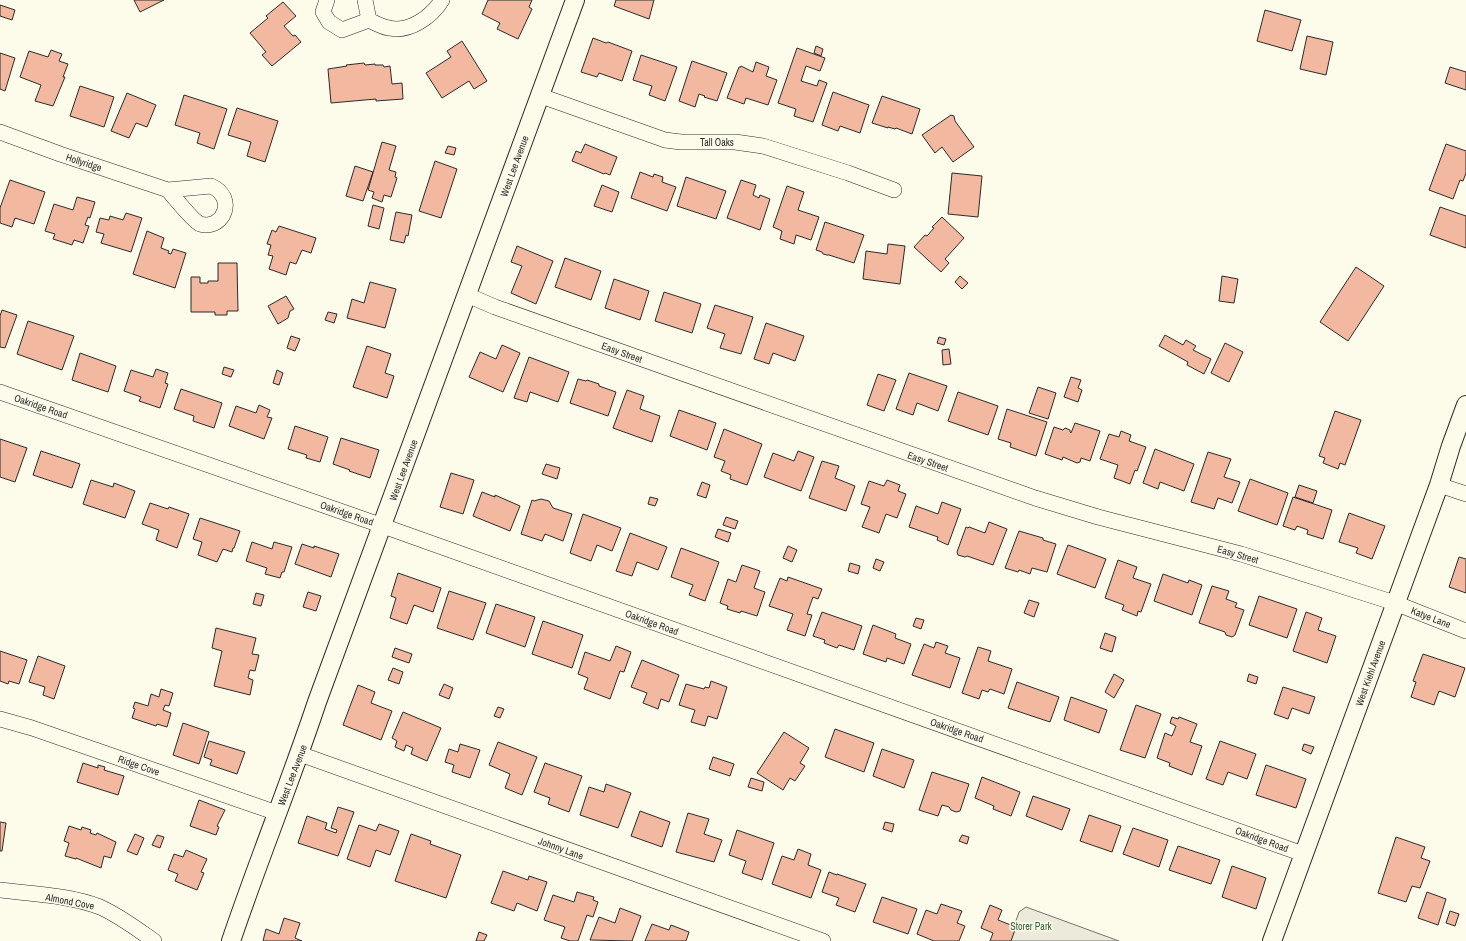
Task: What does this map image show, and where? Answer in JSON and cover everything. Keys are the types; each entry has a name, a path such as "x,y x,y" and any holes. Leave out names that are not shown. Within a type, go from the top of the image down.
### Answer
{"street":[{"path":"327,0 324,12 329,22 342,30 369,20 391,29 404,28 429,16 442,0"},
{"path":"365,0 369,20"},
{"name":"West Lee Avenue","path":"231,941 300,754 317,702 383,526 575,0"},
{"name":"Tall Oaks","path":"540,96 665,140 681,142 736,142 763,146 848,173 894,190"},
{"name":"Hollyridge","path":"0,132 60,154 168,190"},
{"name":"Easy Street","path":"467,295 494,307 1035,498 1098,517 1241,554 1396,603"},
{"name":"Oakridge Road","path":"0,392 383,526 1303,854"},
{"name":"West Kiehl Avenue","path":"1272,941 1439,485 1466,405"},
{"path":"1439,485 1466,494"},
{"name":"Katye Lane","path":"1396,603 1466,631"},
{"name":"Ridge Cove","path":"0,719 32,728 277,813"},
{"name":"Johnny Lane","path":"300,754 823,941"},
{"name":"Almond Cove","path":"0,890 62,898 99,907 119,917 154,941"}],"green space":[{"name":"Storer Park","path":"1026,907 1119,941 1009,941 1019,912"}],"building":[{"path":"134,0 164,0 140,12"},
{"path":"488,0 532,0 529,7 532,9 518,39 497,29 500,23 482,14"},
{"path":"616,0 654,0 649,19 614,6"},
{"path":"283,2 296,16 284,26 301,42 272,66 262,55 266,52 250,33 268,18 266,16"},
{"path":"0,5 15,10 12,20 0,16"},
{"path":"1265,10 1301,20 1292,51 1257,41"},
{"path":"1307,36 1333,42 1326,75 1300,69"},
{"path":"593,38 632,51 622,81 599,73 597,77 581,72"},
{"path":"462,41 487,81 474,89 469,81 442,98 426,73 451,57 447,51"},
{"path":"816,46 823,49 821,56 814,53"},
{"path":"797,48 825,58 820,71 806,66 801,81 817,86 819,80 827,83 813,122 794,116 796,109 778,103"},
{"path":"51,50 62,54 59,61 68,64 63,77 65,77 53,106 35,101 41,85 20,77 29,51 48,57"},
{"path":"0,53 15,58 5,91 0,89"},
{"path":"641,55 677,67 665,101 649,95 652,86 633,80"},
{"path":"692,61 727,73 717,101 699,94 695,107 679,101"},
{"path":"756,62 769,67 766,76 777,80 768,105 746,98 744,104 727,98 739,67 741,66 753,72"},
{"path":"364,63 365,65 375,64 383,65 384,67 390,66 392,84 402,83 403,99 376,101 376,99 331,103 328,69"},
{"path":"1450,67 1466,72 1466,90 1445,83"},
{"path":"80,86 114,97 104,127 70,116"},
{"path":"833,92 869,105 860,133 840,126 838,131 822,125"},
{"path":"127,93 156,105 147,127 136,123 129,138 111,131"},
{"path":"184,95 227,109 214,149 197,143 200,133 175,125"},
{"path":"882,96 920,109 912,134 896,128 888,128 872,123"},
{"path":"237,108 278,121 265,162 247,156 251,142 228,135"},
{"path":"951,115 954,116 955,121 974,147 953,162 942,147 935,153 922,135"},
{"path":"382,142 396,146 389,170 396,172 395,177 397,178 391,197 384,195 382,202 372,198 374,192 368,190"},
{"path":"585,144 617,157 610,175 572,161 576,151 581,153"},
{"path":"1446,144 1466,151 1466,173 1463,181 1460,180 1453,199 1429,190"},
{"path":"448,146 456,148 454,155 445,153"},
{"path":"435,161 457,169 441,218 419,211"},
{"path":"355,166 373,172 363,201 346,196"},
{"path":"640,172 653,177 654,174 663,177 662,182 676,187 667,211 631,198"},
{"path":"952,173 982,176 978,217 948,214"},
{"path":"686,177 726,191 716,219 677,206"},
{"path":"10,180 45,192 34,224 15,218 12,227 0,223 0,208"},
{"path":"741,180 756,185 753,195 759,198 760,195 770,199 760,230 727,218"},
{"path":"602,185 619,192 612,212 594,206"},
{"path":"787,186 804,192 798,210 819,217 811,240 796,235 794,244 780,239 782,231 773,227"},
{"path":"77,197 95,202 90,218 88,217 85,225 89,226 83,243 74,240 72,245 53,239 55,234 45,231 54,204 73,210"},
{"path":"373,205 384,208 379,229 368,226"},
{"path":"1440,207 1466,216 1466,248 1430,235"},
{"path":"396,212 412,215 408,236 406,235 404,243 390,240"},
{"path":"126,213 142,218 131,252 101,243 104,234 96,232 100,218 109,220 110,216 123,220"},
{"path":"942,217 964,238 945,259 949,263 941,272 914,247 925,235 927,236 934,228 932,227"},
{"path":"825,222 864,235 854,263 823,254 822,252 816,250"},
{"path":"279,226 316,238 311,253 302,250 296,264 290,262 286,275 269,269 273,256 268,255 271,245 267,244 272,230 276,232"},
{"path":"147,231 164,238 161,248 169,251 168,253 171,254 173,249 186,253 175,288 133,274"},
{"path":"888,244 905,246 900,284 863,279 866,251 887,254"},
{"path":"517,246 553,261 536,304 511,293 522,266 511,262"},
{"path":"565,258 601,271 591,300 555,287"},
{"path":"218,263 237,263 238,311 227,311 227,315 215,315 215,312 191,312 191,277 200,277 200,283 218,281"},
{"path":"1356,267 1384,286 1348,341 1320,322"},
{"path":"960,276 968,283 962,289 955,282"},
{"path":"1222,276 1238,279 1234,303 1219,301"},
{"path":"614,279 649,291 640,320 605,308"},
{"path":"370,282 396,289 385,328 347,318 352,299 364,303"},
{"path":"664,292 701,304 692,333 655,321"},
{"path":"286,296 294,309 290,311 288,318 278,324 268,306"},
{"path":"715,305 753,317 741,354 720,348 725,334 707,328"},
{"path":"2,310 17,315 5,348 0,347 0,316"},
{"path":"328,312 337,314 334,323 325,320"},
{"path":"28,321 74,336 62,370 17,354"},
{"path":"766,323 804,336 795,361 773,353 769,364 754,359"},
{"path":"1165,335 1183,345 1186,340 1196,346 1193,350 1211,359 1204,374 1187,365 1188,362 1159,346"},
{"path":"291,336 300,339 295,351 287,348"},
{"path":"939,337 946,339 944,345 937,343"},
{"path":"1225,343 1243,352 1229,382 1211,373"},
{"path":"502,345 520,353 503,392 469,377 480,352 496,359"},
{"path":"367,346 391,354 385,373 394,376 387,398 353,387"},
{"path":"949,349 951,364 943,365 942,350"},
{"path":"80,353 116,366 108,392 72,380"},
{"path":"529,357 569,372 558,402 530,392 527,402 514,398"},
{"path":"224,367 234,370 231,377 222,374"},
{"path":"156,369 168,373 165,383 168,384 160,408 139,401 141,397 124,391 131,370 153,377"},
{"path":"277,370 283,373 279,385 273,383"},
{"path":"909,373 947,386 938,411 917,403 913,415 896,409"},
{"path":"878,374 896,380 884,411 867,405"},
{"path":"1071,377 1081,380 1078,388 1082,390 1078,402 1064,397"},
{"path":"578,379 599,384 599,386 616,392 608,416 570,403"},
{"path":"1038,387 1056,393 1048,419 1029,413"},
{"path":"181,389 222,403 214,428 193,421 194,416 174,409"},
{"path":"627,390 644,396 640,409 660,416 652,442 613,428"},
{"path":"958,392 998,406 988,435 948,421"},
{"path":"259,405 270,410 267,417 272,418 264,439 229,426 236,406 256,413"},
{"path":"1007,409 1047,422 1036,456 1010,447 1011,443 998,439"},
{"path":"679,410 716,423 707,450 670,436"},
{"path":"1335,411 1361,420 1345,465 1340,463 1338,469 1323,463 1325,458 1319,456"},
{"path":"1075,423 1100,431 1090,461 1081,458 1080,462 1077,463 1063,457 1062,460 1045,454 1054,427 1063,430 1065,428 1070,430 1071,433"},
{"path":"295,426 328,437 320,462 306,458 307,455 288,449"},
{"path":"724,429 762,444 747,485 730,479 731,475 721,471 725,461 714,457"},
{"path":"1121,431 1131,435 1129,441 1146,447 1137,471 1135,470 1130,484 1114,478 1118,465 1100,459 1109,434 1119,437"},
{"path":"341,438 379,450 370,478 333,464"},
{"path":"0,439 27,448 15,482 0,477"},
{"path":"1155,449 1194,464 1184,491 1160,482 1158,489 1143,483"},
{"path":"41,451 80,464 72,488 33,475"},
{"path":"798,451 814,457 801,491 764,477 773,453 794,461"},
{"path":"1208,452 1231,459 1224,477 1240,482 1232,503 1218,498 1214,509 1191,502"},
{"path":"822,461 839,466 835,478 855,486 846,511 809,498"},
{"path":"546,464 560,468 557,479 542,474"},
{"path":"451,473 474,480 463,514 440,507"},
{"path":"1250,479 1288,493 1277,525 1238,511"},
{"path":"91,480 113,487 114,483 135,491 125,518 83,504"},
{"path":"887,480 900,485 898,491 906,494 897,518 886,514 879,533 862,527 870,507 861,504 869,481 884,486"},
{"path":"702,482 710,485 706,498 697,495"},
{"path":"1299,485 1317,491 1313,503 1295,497"},
{"path":"482,492 495,497 495,495 520,506 510,531 473,516"},
{"path":"650,497 658,499 655,506 648,504"},
{"path":"1293,497 1332,510 1323,539 1307,534 1308,530 1297,526 1295,530 1283,526"},
{"path":"541,499 549,501 553,508 572,514 563,541 545,534 542,541 521,534 532,500 534,501"},
{"path":"942,502 961,509 948,545 937,540 938,537 909,527 916,506 938,514"},
{"path":"150,503 168,509 169,507 189,514 177,548 156,540 159,530 142,524"},
{"path":"1349,513 1385,526 1372,559 1356,553 1358,548 1339,542"},
{"path":"583,514 621,528 612,551 597,545 591,561 570,553"},
{"path":"726,517 738,521 735,529 723,525"},
{"path":"200,518 240,531 232,552 223,549 217,562 198,555 202,542 193,539"},
{"path":"989,522 1007,529 993,565 967,556 965,557 958,555 957,552 966,527 985,533"},
{"path":"718,529 731,533 728,542 715,537"},
{"path":"1019,531 1043,538 1043,540 1056,544 1047,572 1032,568 1030,574 1019,570 1018,572 1005,568"},
{"path":"630,533 667,547 658,570 637,562 632,576 616,571"},
{"path":"252,542 272,549 274,542 292,547 284,572 282,572 280,578 265,574 267,568 246,561"},
{"path":"302,544 314,548 314,546 339,554 331,577 295,564"},
{"path":"1068,545 1106,559 1095,588 1057,574"},
{"path":"788,546 797,550 792,562 783,558"},
{"path":"681,548 719,562 705,601 689,595 693,585 671,577"},
{"path":"1459,557 1466,559 1466,593 1449,587"},
{"path":"876,559 884,562 880,571 873,568"},
{"path":"1118,560 1137,567 1133,578 1151,584 1141,612 1138,611 1137,616 1122,610 1124,605 1105,598"},
{"path":"850,563 860,566 858,574 848,571"},
{"path":"742,565 760,571 754,588 765,592 757,616 741,611 740,613 727,609 728,606 720,603 728,579 736,582"},
{"path":"398,573 441,588 433,612 414,605 407,624 390,618 396,598 391,596"},
{"path":"1163,574 1188,583 1189,580 1202,585 1192,615 1154,601"},
{"path":"788,577 822,589 818,599 813,597 807,614 812,615 805,636 787,630 793,614 769,606 780,578 787,581"},
{"path":"1212,586 1229,591 1226,599 1237,603 1235,607 1244,610 1235,635 1232,637 1226,635 1225,632 1199,623"},
{"path":"449,591 486,603 473,640 437,628"},
{"path":"308,592 321,596 316,611 303,607"},
{"path":"256,593 264,595 261,606 253,604"},
{"path":"1259,596 1297,609 1287,638 1249,625"},
{"path":"1029,600 1039,603 1034,617 1024,613"},
{"path":"496,604 535,617 525,647 486,633"},
{"path":"822,612 862,626 854,650 839,645 837,648 824,643 825,640 813,636"},
{"path":"1306,612 1322,618 1318,630 1336,636 1327,663 1293,651"},
{"path":"916,618 924,620 921,629 913,626"},
{"path":"543,621 583,635 572,668 532,654"},
{"path":"873,625 896,634 895,638 911,644 904,664 887,658 886,662 863,654"},
{"path":"216,628 256,638 252,654 259,655 255,671 250,670 248,678 253,680 250,695 214,686 222,651 212,648"},
{"path":"1105,633 1116,637 1112,652 1100,648"},
{"path":"936,642 948,646 945,653 960,658 950,688 912,675 924,644 934,648"},
{"path":"616,646 631,652 624,672 620,671 610,699 584,689 588,678 578,674 585,652 610,661"},
{"path":"978,647 991,651 988,661 1012,669 1004,694 990,689 988,692 982,690 979,699 962,693"},
{"path":"395,648 412,654 409,663 392,657"},
{"path":"0,651 27,660 19,684 9,681 8,684 0,681"},
{"path":"1423,654 1465,668 1455,697 1439,691 1434,705 1411,697 1416,682 1413,681"},
{"path":"38,656 65,666 54,699 43,695 45,687 29,682"},
{"path":"642,660 679,675 669,702 661,699 658,709 643,703 647,693 631,687"},
{"path":"393,668 403,672 399,684 388,680"},
{"path":"1114,674 1124,680 1114,698 1105,692"},
{"path":"1249,674 1258,677 1256,684 1247,681"},
{"path":"711,681 727,687 717,719 708,716 705,726 691,722 695,710 679,705 686,684 704,689 705,687 709,688"},
{"path":"1017,682 1059,697 1050,722 1008,708"},
{"path":"444,684 453,688 449,699 439,695"},
{"path":"358,685 375,692 371,703 392,711 381,740 343,725"},
{"path":"1283,687 1315,697 1309,714 1292,708 1288,719 1274,714"},
{"path":"161,689 173,693 169,706 165,705 163,710 171,713 167,727 157,724 156,726 132,718 135,709 133,708 135,702 148,706 151,694 159,697"},
{"path":"1071,697 1107,710 1099,733 1064,720"},
{"path":"1136,705 1161,714 1145,758 1120,750"},
{"path":"498,707 504,709 500,718 494,716"},
{"path":"403,712 441,728 427,761 411,754 413,748 406,745 404,751 395,747 397,741 392,738"},
{"path":"1172,717 1178,719 1179,717 1197,724 1190,742 1202,746 1192,775 1169,766 1170,763 1157,758 1165,733 1172,736 1176,726 1170,723"},
{"path":"183,723 209,732 199,764 173,755"},
{"path":"835,729 874,743 864,772 825,757"},
{"path":"784,732 809,748 800,763 805,766 795,781 790,778 783,790 757,773"},
{"path":"209,741 245,752 237,774 210,765 212,760 204,757"},
{"path":"1220,741 1256,754 1247,779 1228,772 1223,785 1206,779"},
{"path":"498,742 537,757 522,795 505,788 510,774 489,765"},
{"path":"460,744 480,750 470,778 452,772 454,765 445,762 449,749 458,752"},
{"path":"1304,744 1314,747 1311,754 1302,750"},
{"path":"882,749 914,760 904,788 873,776"},
{"path":"713,757 734,764 730,776 709,769"},
{"path":"83,763 98,768 98,765 105,767 104,770 124,776 118,795 77,782"},
{"path":"545,763 582,776 569,812 548,804 550,798 534,792"},
{"path":"1266,765 1306,779 1296,808 1256,795"},
{"path":"932,772 969,784 960,811 956,812 951,810 949,807 942,805 938,816 919,810"},
{"path":"982,777 1020,792 1011,816 993,809 994,806 975,798"},
{"path":"751,778 764,782 762,791 748,787"},
{"path":"606,784 631,793 618,828 580,815 589,787 604,792"},
{"path":"1033,796 1070,809 1062,830 1026,816"},
{"path":"199,800 225,810 217,826 219,827 216,835 190,826"},
{"path":"338,807 354,812 338,856 298,843 307,816 327,823 325,829 336,833 337,830 331,828"},
{"path":"640,811 670,822 662,847 631,836"},
{"path":"688,813 709,819 704,834 722,840 714,862 676,852"},
{"path":"1089,815 1121,826 1112,852 1080,841"},
{"path":"0,822 6,823 2,851 0,851"},
{"path":"885,822 894,824 892,832 883,829"},
{"path":"379,824 399,831 390,855 376,850 370,867 347,859 359,825 376,831"},
{"path":"69,826 81,830 82,827 91,830 90,833 96,835 97,833 116,842 111,858 104,856 101,868 76,858 65,856 69,843 64,841"},
{"path":"1133,828 1168,840 1159,867 1123,854"},
{"path":"737,830 774,843 762,880 742,873 746,861 729,855"},
{"path":"135,834 144,838 137,855 127,851"},
{"path":"411,834 431,841 430,844 461,855 446,898 395,881"},
{"path":"157,835 164,837 160,848 152,845"},
{"path":"962,835 969,837 967,844 959,841"},
{"path":"1396,837 1425,847 1421,858 1430,861 1420,888 1412,886 1406,902 1378,893"},
{"path":"1178,846 1220,860 1211,884 1169,870"},
{"path":"798,849 811,854 808,865 821,870 811,898 772,884 782,856 794,860"},
{"path":"186,850 207,859 201,872 204,873 197,890 175,881 178,874 168,870 174,854 183,857"},
{"path":"1232,866 1266,878 1256,909 1222,897"},
{"path":"503,871 528,880 529,876 547,882 537,911 517,903 514,911 491,903"},
{"path":"829,872 866,884 855,912 836,905 839,898 822,892"},
{"path":"577,892 594,897 593,900 598,902 593,917 587,915 578,941 570,941 561,938 565,927 544,920 553,895 574,902"},
{"path":"1427,892 1446,899 1438,925 1418,918"},
{"path":"882,897 917,909 908,934 873,922"},
{"path":"941,904 962,911 957,923 965,926 959,941 934,941 917,934 926,910 937,914"},
{"path":"990,905 1002,910 998,920 1016,927 1011,941 990,941 993,933 981,928"},
{"path":"620,908 641,916 632,941 590,940 599,917 615,923"},
{"path":"1450,911 1459,914 1455,926 1446,923"},
{"path":"284,918 300,923 295,938 302,941 263,941 266,929 279,934"},
{"path":"652,924 669,930 671,925 689,932 686,941 645,941"},
{"path":"479,932 487,935 484,941 476,941"}]}
